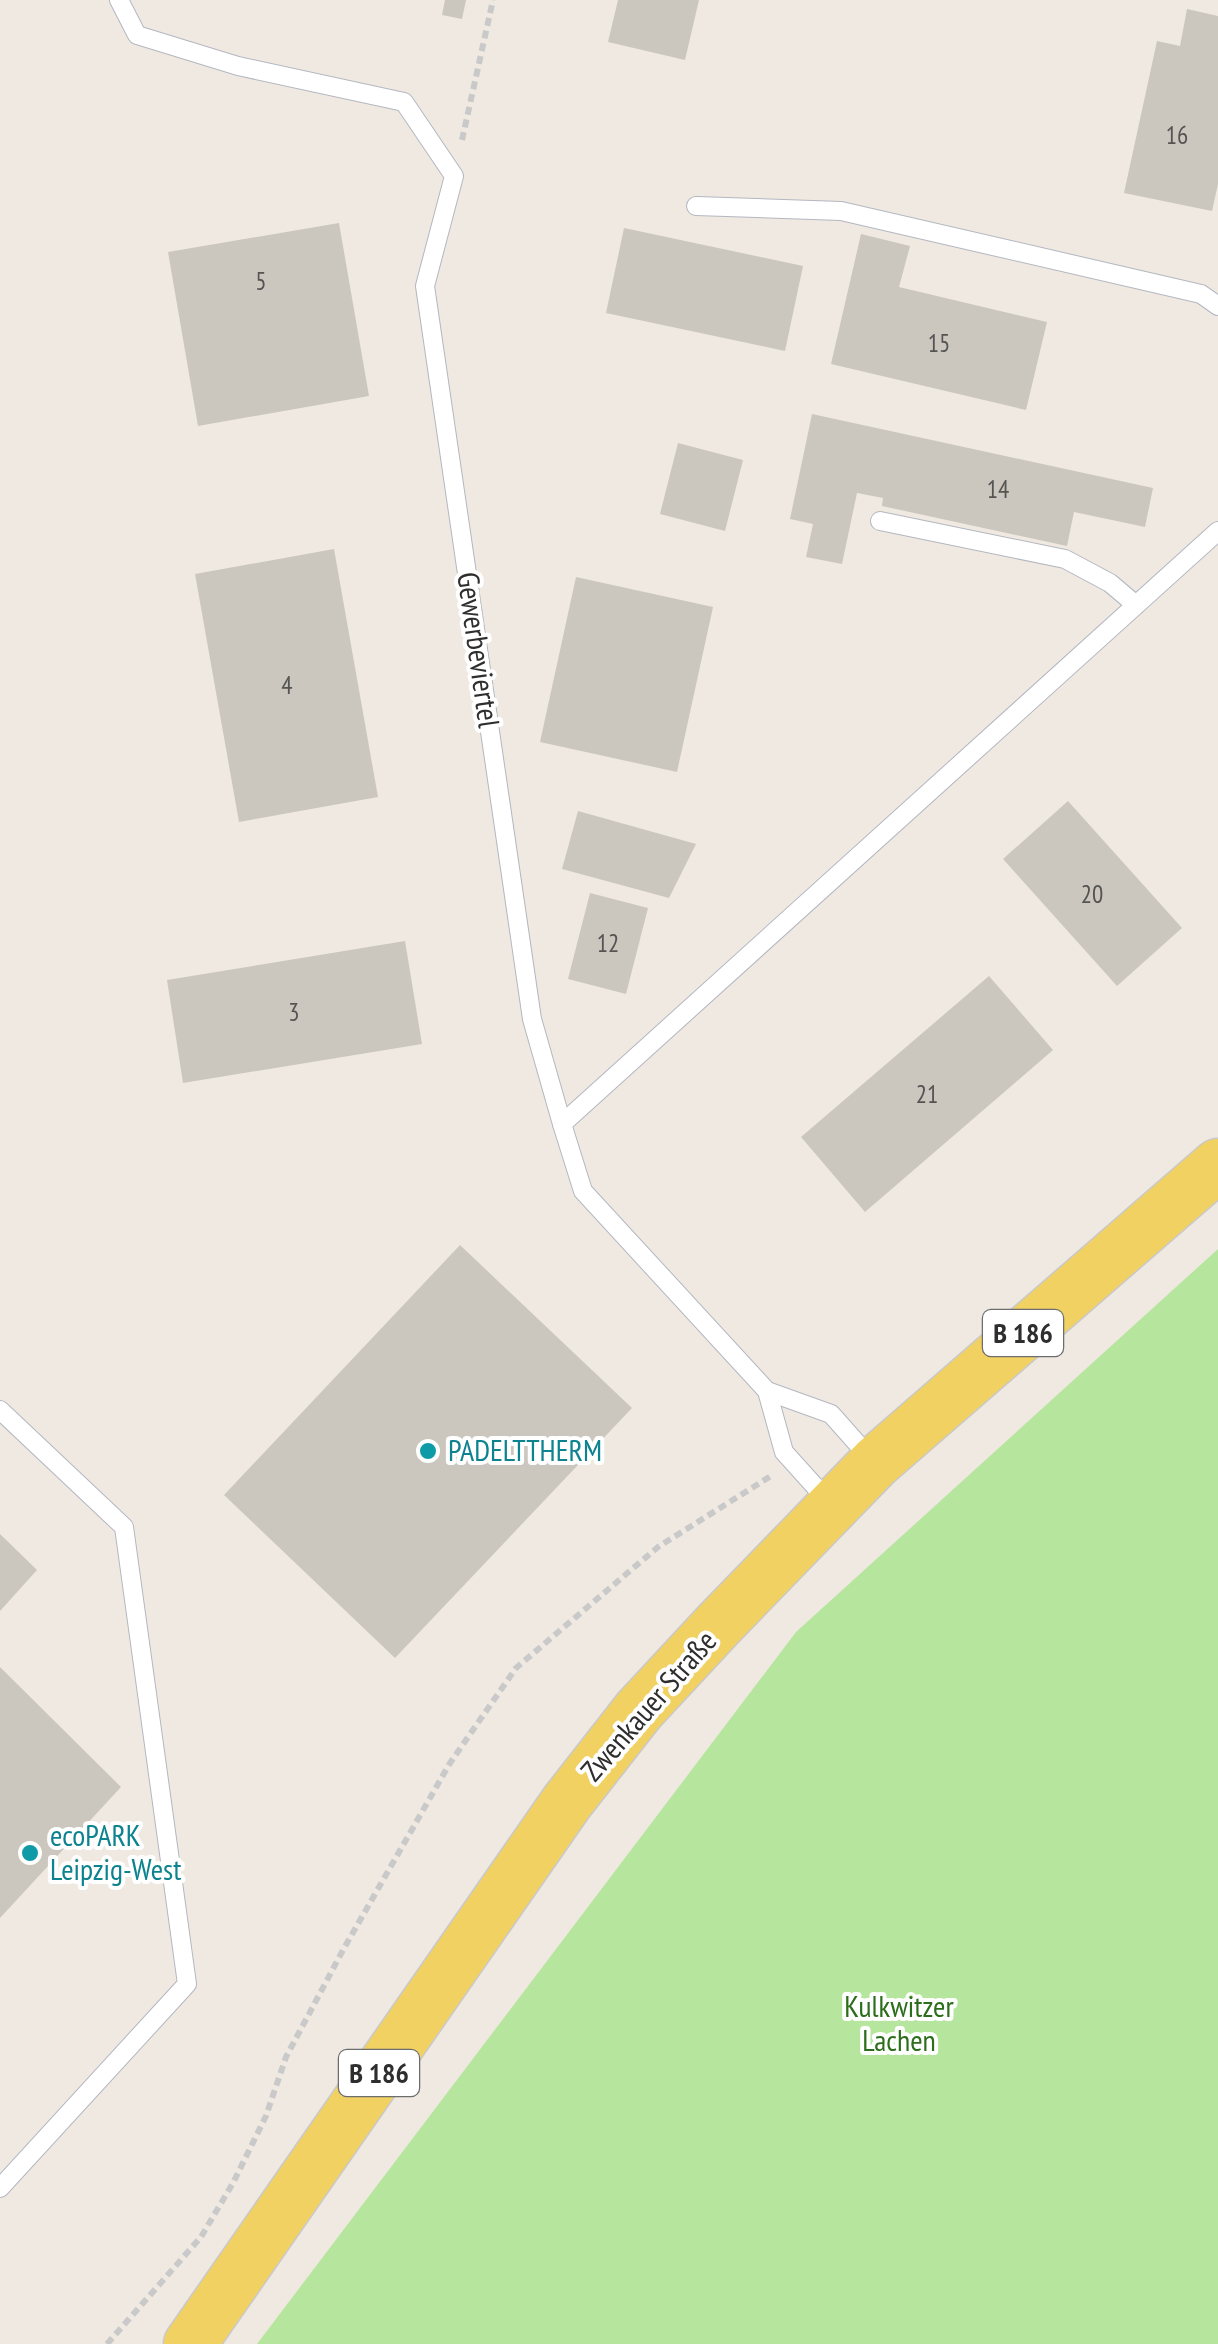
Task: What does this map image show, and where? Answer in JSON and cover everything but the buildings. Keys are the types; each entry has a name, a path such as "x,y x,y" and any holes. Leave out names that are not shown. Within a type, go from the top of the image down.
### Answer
{"main road":[{"name":"Zwenkauer Straße","path":"190,2344 567,1802 640,1710 875,1464 1218,1165"}],"lane":[{"path":"119,0 137,36 238,66 404,102 454,176"},
{"name":"Gewerbeviertel","path":"454,176 425,286 532,1019 584,1190 767,1391 784,1452 832,1506"},
{"path":"696,206 841,211 1201,294 1218,306"},
{"path":"880,521 1065,560 1110,583 1136,604"},
{"path":"562,1124 1218,531"},
{"name":"Gewerbeviertel","path":"767,1391 830,1414 875,1464"},
{"path":"0,1410 124,1527 187,1984 0,2188"}],"path":[{"path":"454,176 493,0"},
{"path":"107,2344 200,2237 225,2197 266,2116 286,2057 343,1950 450,1763 516,1668 658,1547 792,1460"}],"green space":[{"name":"Kulkwitzer Lachen","path":"1218,1249 1218,2344 257,2344 796,1632"}],"place":[{"name":"PADELTTHERM","path":"428,1451"},
{"name":"ecoPARK Leipzig-West","path":"30,1853"}]}
